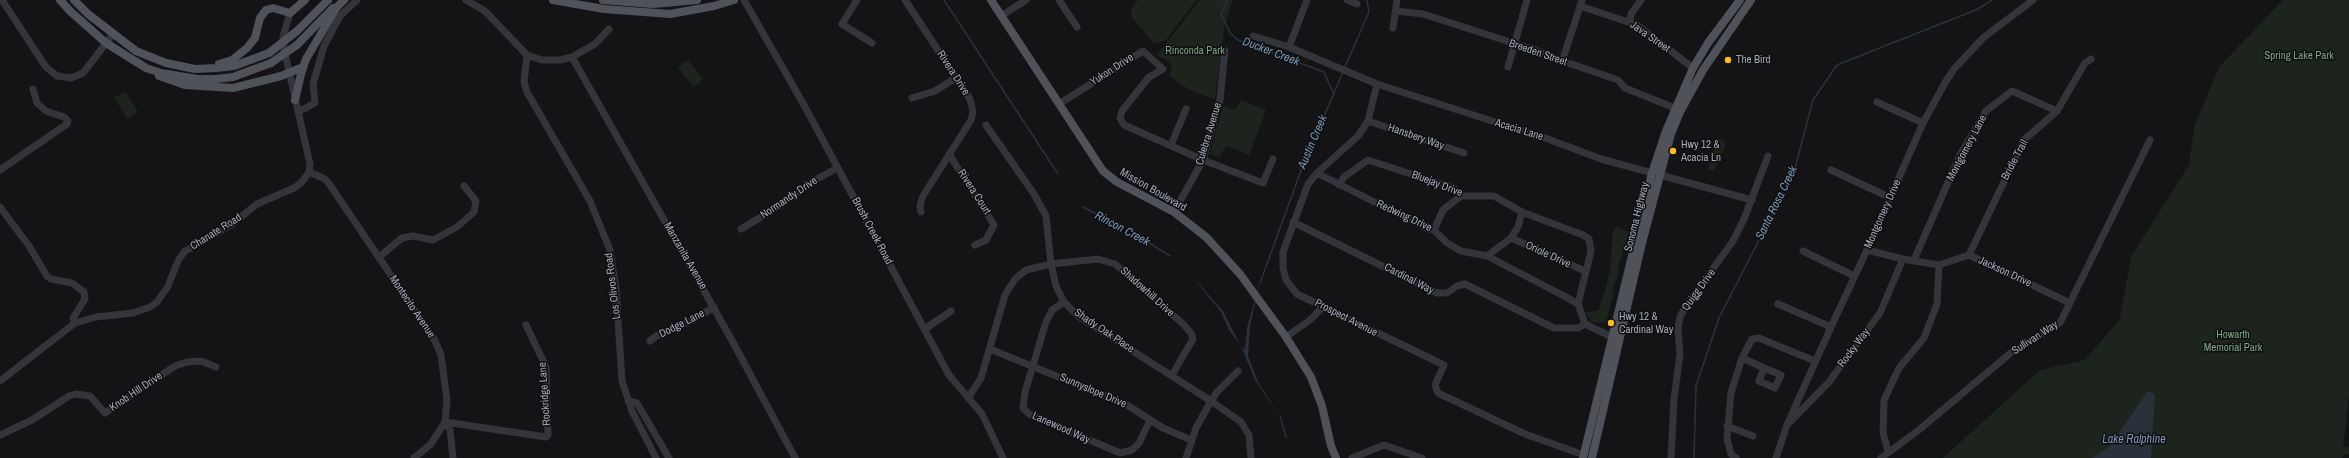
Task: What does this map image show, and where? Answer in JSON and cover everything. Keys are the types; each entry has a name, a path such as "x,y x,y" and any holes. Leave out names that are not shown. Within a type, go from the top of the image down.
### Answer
{"main road":[{"path":"60,0 70,11 106,43 165,80 185,85 211,88 233,88 282,75 289,71 303,67"},
{"path":"74,0 113,34 136,51 152,60 195,69 234,66 269,53 297,31 328,0"},
{"path":"195,69 216,65 240,55 255,38 260,18 266,10 273,8 290,13 304,0"},
{"path":"146,68 178,76 216,79 233,77 270,63 297,45 343,0"},
{"path":"295,100 303,67 328,22 343,0"},
{"path":"553,0 604,9 653,14 687,11 714,6 734,0"},
{"path":"603,0 653,4 697,0"},
{"name":"Mission Boulevard","path":"991,0 1098,165 1108,176 1174,212 1215,246 1237,269 1286,337 1315,384 1336,458"},
{"name":"Sonoma Highway","path":"1586,457 1612,337 1675,108 1693,68 1708,43 1740,0"},
{"name":"Sonoma Highway","path":"1586,457 1621,340 1656,174 1680,112 1711,56 1751,0"},
{"path":"1612,337 1621,340"}],"street":[{"path":"2,0 46,67 57,76 71,78 83,72 113,34"},
{"path":"298,112 315,103 313,84 326,41 340,16 357,0"},
{"path":"466,0 485,11 527,55 551,61 572,56 595,44 609,29"},
{"name":"Brush Creek Road","path":"744,0 952,380 984,418 1003,458"},
{"path":"857,0 842,24 872,43"},
{"name":"Rivera Drive","path":"905,0 957,77 970,99 973,111 971,120 923,196 920,205 921,212"},
{"path":"1001,16 1026,0"},
{"path":"1059,0 1077,27"},
{"path":"1289,47 1307,0"},
{"path":"1347,0 1358,4"},
{"path":"1393,28 1397,0"},
{"path":"1508,67 1527,0"},
{"path":"1630,22 1631,14 1641,0"},
{"name":"Montgomery Drive","path":"1776,458 1787,425 1830,327 1891,198 1923,122 1946,81 1970,49 1999,24 2033,0"},
{"path":"1562,62 1581,3"},
{"name":"Java Street","path":"1581,3 1630,22 1693,68"},
{"name":"Breeden Street","path":"1396,11 1423,14 1535,50 1562,62 1618,80 1625,88 1675,108"},
{"path":"290,13 283,37 295,100 310,155 309,172"},
{"name":"Acacia Lane","path":"1252,36 1289,47 1377,84 1553,141 1601,159 1752,200"},
{"name":"Culebra Avenue","path":"1174,212 1203,160 1220,100 1225,50"},
{"name":"Yukon Drive","path":"1058,104 1139,52 1147,52 1163,69 1149,77 1122,111 1120,118 1124,125 1171,145"},
{"name":"Los Olivos Road","path":"527,55 524,82 527,92 590,201 610,250 616,289 620,368 628,401 656,458"},
{"name":"Manzanita Avenue","path":"572,56 714,307 795,458"},
{"name":"Bridle Trail","path":"1969,255 2024,140 2057,111 2085,63 2091,59"},
{"path":"912,98 935,91 957,77"},
{"name":"Prospect Avenue","path":"1377,84 1368,121 1350,146 1317,173 1308,184 1283,252 1282,262 1284,276 1297,294 1444,365 1435,385 1438,393 1525,434 1586,457"},
{"path":"0,170 67,124 68,121 64,117 46,111 37,103 33,90"},
{"name":"Montgomery Lane","path":"1914,260 1960,155 1986,111 2012,91 2057,111"},
{"path":"1877,102 1923,122"},
{"path":"1186,109 1171,145 1203,160 1263,183 1273,159"},
{"name":"Hansbery Way","path":"1368,121 1464,153"},
{"name":"Shady Oak Place","path":"986,125 1034,194 1046,216 1051,264 1056,286 1064,302 1078,316 1211,400 1241,422 1249,435 1251,458"},
{"name":"Sullivan Way","path":"1880,458 1888,450 1920,429 2013,351 2060,323 2150,140"},
{"name":"Rivera Court","path":"949,154 994,225 986,240 975,245"},
{"name":"Quigg Drive","path":"1671,458 1674,400 1680,354 1678,329 1680,317 1686,306 1733,242 1752,200 1768,156"},
{"name":"Bluejay Drive","path":"1339,185 1344,177 1368,160 1454,188 1461,196 1494,196 1522,212 1561,225 1589,239 1591,251 1578,304"},
{"name":"Normandy Drive","path":"741,229 781,205 810,183 837,168"},
{"path":"1831,170 1891,198"},
{"name":"Montecito Avenue","path":"309,172 325,179 438,348 444,370 447,400 445,422 431,444 414,458"},
{"name":"Chanate Road","path":"1,377 75,323 96,317 133,313 150,307 165,292 179,259 185,252 231,225 257,204 298,185 309,172"},
{"name":"Redwing Drive","path":"1317,173 1426,228 1434,230 1447,243 1461,251 1487,256 1578,304"},
{"path":"378,257 402,238 413,236 433,240 457,227 474,212 476,201 464,186"},
{"path":"1434,230 1443,210 1461,196"},
{"path":"0,207 29,246 47,276 51,279 72,283 84,292 85,299 73,318 75,323"},
{"path":"1487,256 1511,238 1518,227 1522,212"},
{"name":"Cardinal Way","path":"1293,222 1437,293 1447,293 1457,286 1465,284 1554,328 1578,328 1584,324"},
{"name":"Oriole Drive","path":"1511,238 1585,271"},
{"name":"Jackson Drive","path":"1867,250 1903,259 1939,264 1969,255 2070,303"},
{"path":"1803,251 1854,276"},
{"name":"Shadowhill Drive","path":"968,398 981,378 1005,295 1015,279 1026,270 1051,264 1098,259 1115,264 1183,324 1191,333 1193,339 1172,375"},
{"name":"Rocky Way","path":"1787,425 1829,382 1880,314 1903,259"},
{"path":"1888,450 1883,433 1884,400 1899,368 1924,338 1937,304 1939,264"},
{"name":"Lanewood Way","path":"1064,302 1052,310 1025,392 1023,408 1029,414 1120,453 1132,450 1139,442 1150,420"},
{"path":"1578,304 1584,324 1612,337"},
{"path":"1778,304 1830,327"},
{"name":"Dodge Lane","path":"650,341 656,336 693,320 714,307"},
{"path":"1286,337 1310,320 1323,307"},
{"path":"925,329 952,311"},
{"name":"Rockridge Lane","path":"445,422 546,437 548,435 546,367 526,325"},
{"path":"1736,458 1728,448 1727,426 1731,394 1742,358 1752,339 1759,338 1815,361"},
{"name":"Sunnyslope Drive","path":"990,349 1127,405 1179,436 1191,440"},
{"path":"1742,358 1764,368"},
{"name":"Knob Hill Drive","path":"0,435 32,420 69,396 76,394 90,396 105,413 175,366 187,362 201,362 216,367"},
{"path":"1186,458 1191,440 1211,400 1217,392 1238,372"},
{"path":"628,401 637,403 669,458"},
{"path":"445,422 450,430 453,458"},
{"path":"1727,426 1753,436"},
{"path":"1352,458 1384,445 1422,458"}],"green space":[{"path":"1138,0 1196,0 1166,40 1154,44 1132,17 1131,10"},
{"name":"Rinconda Park","path":"1200,0 1232,0 1224,29 1215,99 1194,92 1177,82 1169,75 1172,67 1170,62 1157,55"},
{"name":"Howarth Memorial Park","path":"2283,0 2349,0 2349,395 2343,448 2349,447 2349,454 2343,455 2342,458 1943,458 2040,370 2085,360 2120,319 2131,257 2189,165 2195,124 2220,66"},
{"path":"688,60 703,79 694,87 678,68"},
{"path":"125,91 138,112 128,119 114,98"},
{"path":"1241,100 1266,110 1249,155 1226,146 1219,157 1210,154 1223,106 1235,110"},
{"path":"1718,138 1726,144 1714,171 1708,170"},
{"path":"1616,227 1629,232 1617,271 1619,272 1612,293 1614,294 1605,323 1592,322 1584,312 1598,311 1610,272 1613,232"}],"water":[{"path":"1191,275 1223,311 1240,345 1229,330 1221,312"},
{"path":"1260,282 1250,326 1248,356 1258,382 1280,417 1255,380 1241,346 1245,350 1247,328"},
{"name":"Lake Ralphine","path":"2148,391 2155,394 2151,458 2092,458 2110,446"}],"waterway":[{"name":"Rincon Creek","path":"944,0 1058,174"},
{"name":"Ducker Creek","path":"1227,0 1221,14 1230,33 1238,40 1324,72 1334,95"},
{"name":"Austin Creek","path":"1345,67 1369,12 1367,0"},
{"name":"Santa Rosa Creek","path":"1694,458 1696,386 1719,318 1794,172 1813,100 1837,65 1978,9 1992,0"},
{"name":"Austin Creek","path":"1260,283 1303,165 1343,72"},
{"name":"Rincon Creek","path":"1083,207 1121,227"},
{"name":"Rincon Creek","path":"1135,234 1170,256"},
{"name":"Rincon Creek","path":"1280,416 1286,437"}],"place":[{"name":"The Bird","path":"1728,60"},
{"name":"Hwy 12 & Acacia Ln","path":"1673,151"},
{"name":"Hwy 12 & Cardinal Way","path":"1611,323"}],"park label":[{"name":"Spring Lake Park","path":"2299,56"}]}
